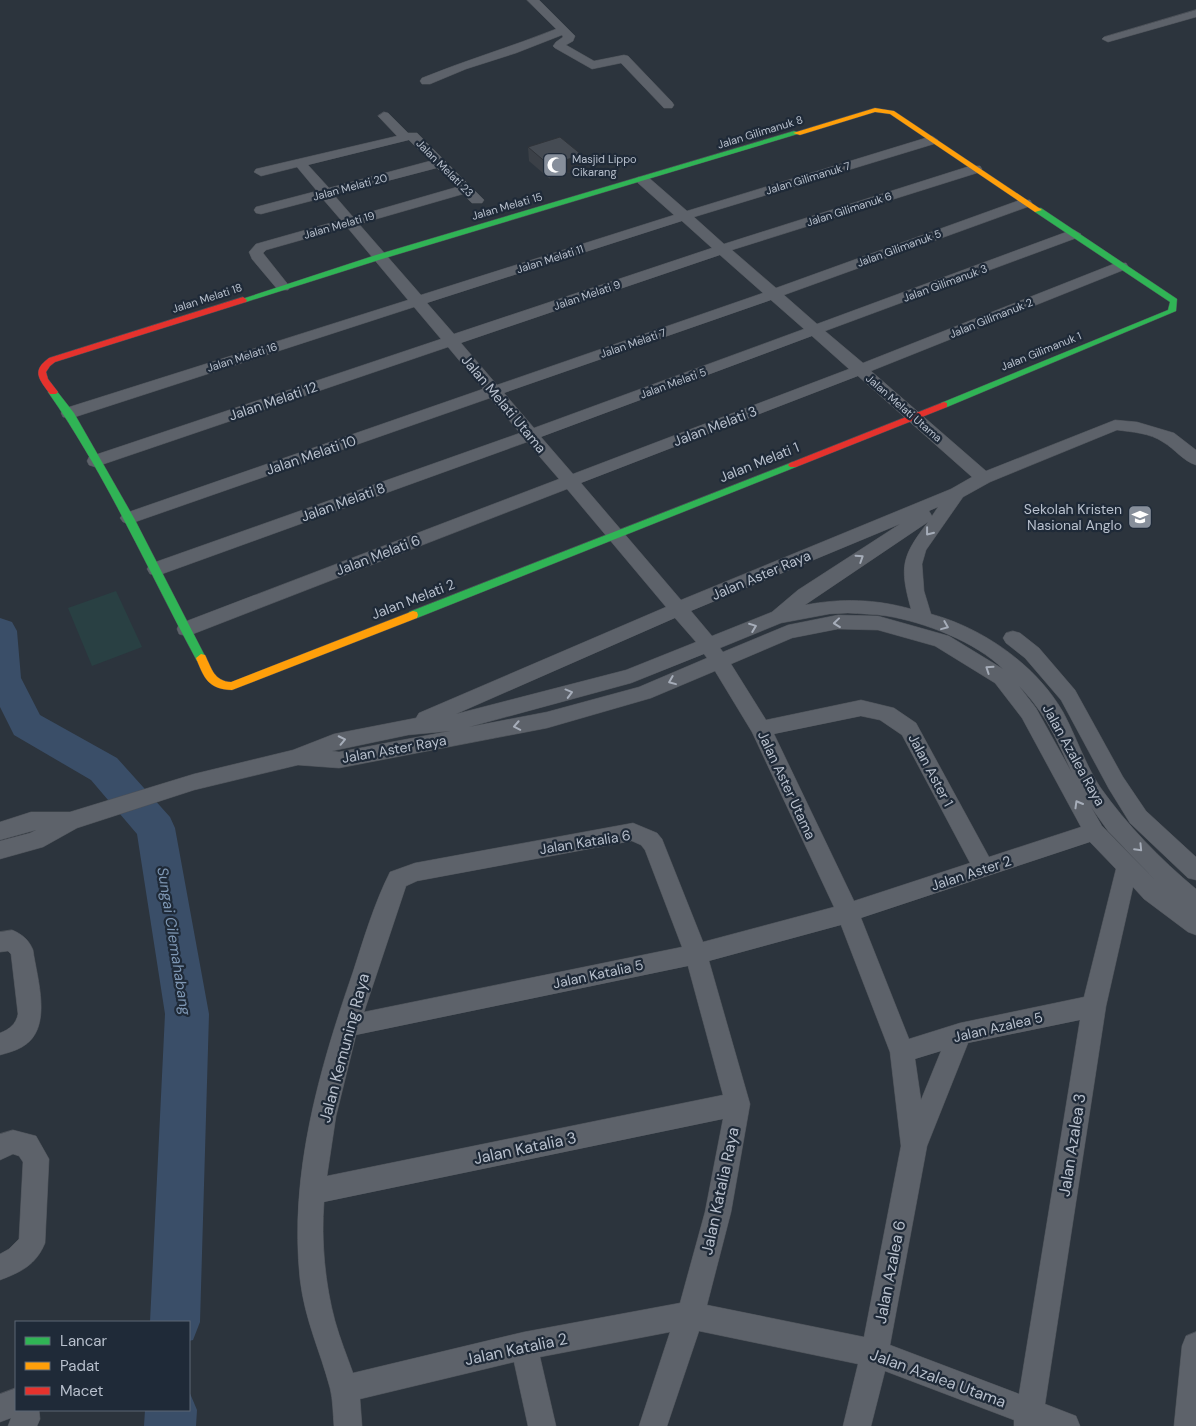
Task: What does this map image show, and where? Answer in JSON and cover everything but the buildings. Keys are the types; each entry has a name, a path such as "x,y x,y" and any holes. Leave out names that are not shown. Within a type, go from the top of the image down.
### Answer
{"street":[{"path":"533,0 564,30 569,38 559,46 592,65 624,59 668,106"},
{"path":"1108,38 1196,13"},
{"path":"426,81 462,66 512,51 564,30"},
{"name":"Jalan Gilimanuk 8","path":"642,180 875,110 892,112 932,140"},
{"name":"Jalan Melati 23","path":"384,116 440,163 477,200"},
{"path":"261,172 408,136"},
{"path":"932,140 1121,266"},
{"name":"Jalan Gilimanuk 7","path":"684,216 932,140"},
{"name":"Jalan Melati Utama","path":"300,163 616,536 712,653"},
{"name":"Jalan Melati 20","path":"261,210 440,163"},
{"name":"Jalan Gilimanuk 6","path":"722,249 975,169"},
{"name":"Jalan Melati Utama","path":"642,180 984,478"},
{"name":"Jalan Melati 15","path":"379,257 642,180"},
{"name":"Jalan Melati 19","path":"283,287 257,256 256,252 261,248 466,189"},
{"name":"Jalan Gilimanuk 5","path":"773,294 1025,203"},
{"name":"Jalan Melati 11","path":"416,301 684,216"},
{"name":"Jalan Gilimanuk 3","path":"815,331 1074,234"},
{"name":"Jalan Melati 9","path":"451,341 722,249"},
{"name":"Jalan Melati 18","path":"69,413 42,377 41,371 44,364 379,257"},
{"name":"Jalan Gilimanuk 1","path":"914,417 1172,311 1174,302 1121,266"},
{"name":"Jalan Gilimanuk 2","path":"860,370 1121,266"},
{"name":"Jalan Melati 7","path":"493,392 773,294"},
{"name":"Jalan Melati 16","path":"69,413 416,301"},
{"name":"Jalan Melati 5","path":"530,435 815,331"},
{"name":"Jalan Melati 12","path":"95,460 451,341"},
{"name":"Jalan Melati 3","path":"570,482 860,370"},
{"name":"Jalan Melati 10","path":"129,518 493,392"},
{"path":"69,413 129,518 186,628"},
{"name":"Jalan Melati 1","path":"616,536 914,417"},
{"name":"Jalan Aster Raya","path":"408,727 678,610 957,493 984,478 1115,425 1137,427 1168,437 1196,459"},
{"name":"Jalan Melati 8","path":"156,569 530,435"},
{"name":"Jalan Melati 6","path":"186,628 570,482"},
{"path":"778,617 805,595 957,493"},
{"path":"923,618 914,586 913,564 917,549 944,514 957,493"},
{"name":"Jalan Melati 2","path":"186,628 212,680 220,686 232,686 616,536"},
{"name":"Jalan Azalea Raya","path":"712,653 778,617 848,606 887,609 923,618 962,633 1005,659 1037,692 1055,716 1091,790 1116,825 1168,879 1196,903"},
{"name":"Jalan Azalea Raya","path":"712,653 788,632 838,622 878,623 911,630 942,641 1002,678 1029,713 1094,832 1152,892 1196,925"},
{"path":"1005,659 1019,643 1048,670 1068,695 1116,783 1138,817 1196,871"},
{"name":"Jalan Aster Raya","path":"296,757 334,742 408,727 458,722 712,653"},
{"name":"Jalan Aster Raya","path":"296,757 339,760 547,720 644,693 712,653"},
{"name":"Jalan Aster Utama","path":"712,653 761,729 848,913"},
{"name":"Jalan Aster 1","path":"761,729 861,708 874,709 899,719 909,729 984,869"},
{"path":"0,850 35,841 70,820 194,782 296,757"},
{"path":"1116,825 1138,817"},
{"path":"0,831 31,822 70,820"},
{"name":"Jalan Katalia 6","path":"398,879 415,872 634,832 649,839 654,845 696,954"},
{"name":"Jalan Aster 2","path":"848,913 1094,832"},
{"name":"Jalan Azalea 3","path":"1029,1419 1094,1006 1127,867"},
{"name":"Jalan Kemuning Raya","path":"348,1426 344,1389 320,1320 311,1253 312,1192 322,1126 347,1026 391,893 398,879"},
{"name":"Jalan Katalia 5","path":"347,1026 696,954 848,913"},
{"name":"Jalan Azalea 6","path":"848,913 902,1052 914,1146"},
{"path":"0,942 12,940 22,950 30,1014 26,1028 14,1039 0,1044"},
{"name":"Jalan Katalia Raya","path":"653,1426 690,1315 718,1212 738,1104 696,954"},
{"name":"Jalan Azalea 5","path":"902,1052 960,1034 1094,1006"},
{"name":"Jalan Azalea 6","path":"857,1426 875,1353 914,1146 960,1034"},
{"name":"Jalan Katalia 3","path":"312,1192 738,1104"},
{"path":"0,1267 18,1260 26,1254 32,1242 36,1158 27,1145 7,1144"},
{"name":"Jalan Azalea Utama","path":"690,1315 875,1353 1029,1419 1066,1426"},
{"name":"Jalan Katalia 2","path":"344,1389 524,1346 690,1315"},
{"path":"524,1346 542,1426"},
{"path":"1188,1426 1196,1346"},
{"path":"0,1408 15,1402"},
{"path":"22,1426 26,1419 25,1411"}],"green space":[{"path":"116,591 142,647 92,666 68,608"}],"waterway":[{"name":"Sungai Cilemahabang","path":"0,631 3,678 27,725 104,769 156,828 187,1014 175,1321"},
{"name":"Sungai Cilemahabang","path":"170,1426 171,1411"}],"traffic: fast":[{"path":"243,300 379,257 797,133"},
{"path":"944,405 1172,311 1174,301 1038,210"},
{"path":"53,392 69,413 129,518 201,658"},
{"path":"413,615 793,465"}],"traffic: slow":[{"path":"875,110 892,112 1038,210"},
{"path":"797,133 875,110"},
{"path":"201,658 215,682 232,686 413,615"}],"traffic: jam":[{"path":"53,392 42,375 43,368 52,360 243,300"},
{"path":"793,465 944,405"}],"place":[{"name":"Masjid Lippo Cikarang","path":"555,165"},
{"name":"Sekolah Kristen Nasional Anglo","path":"1140,517"}]}
